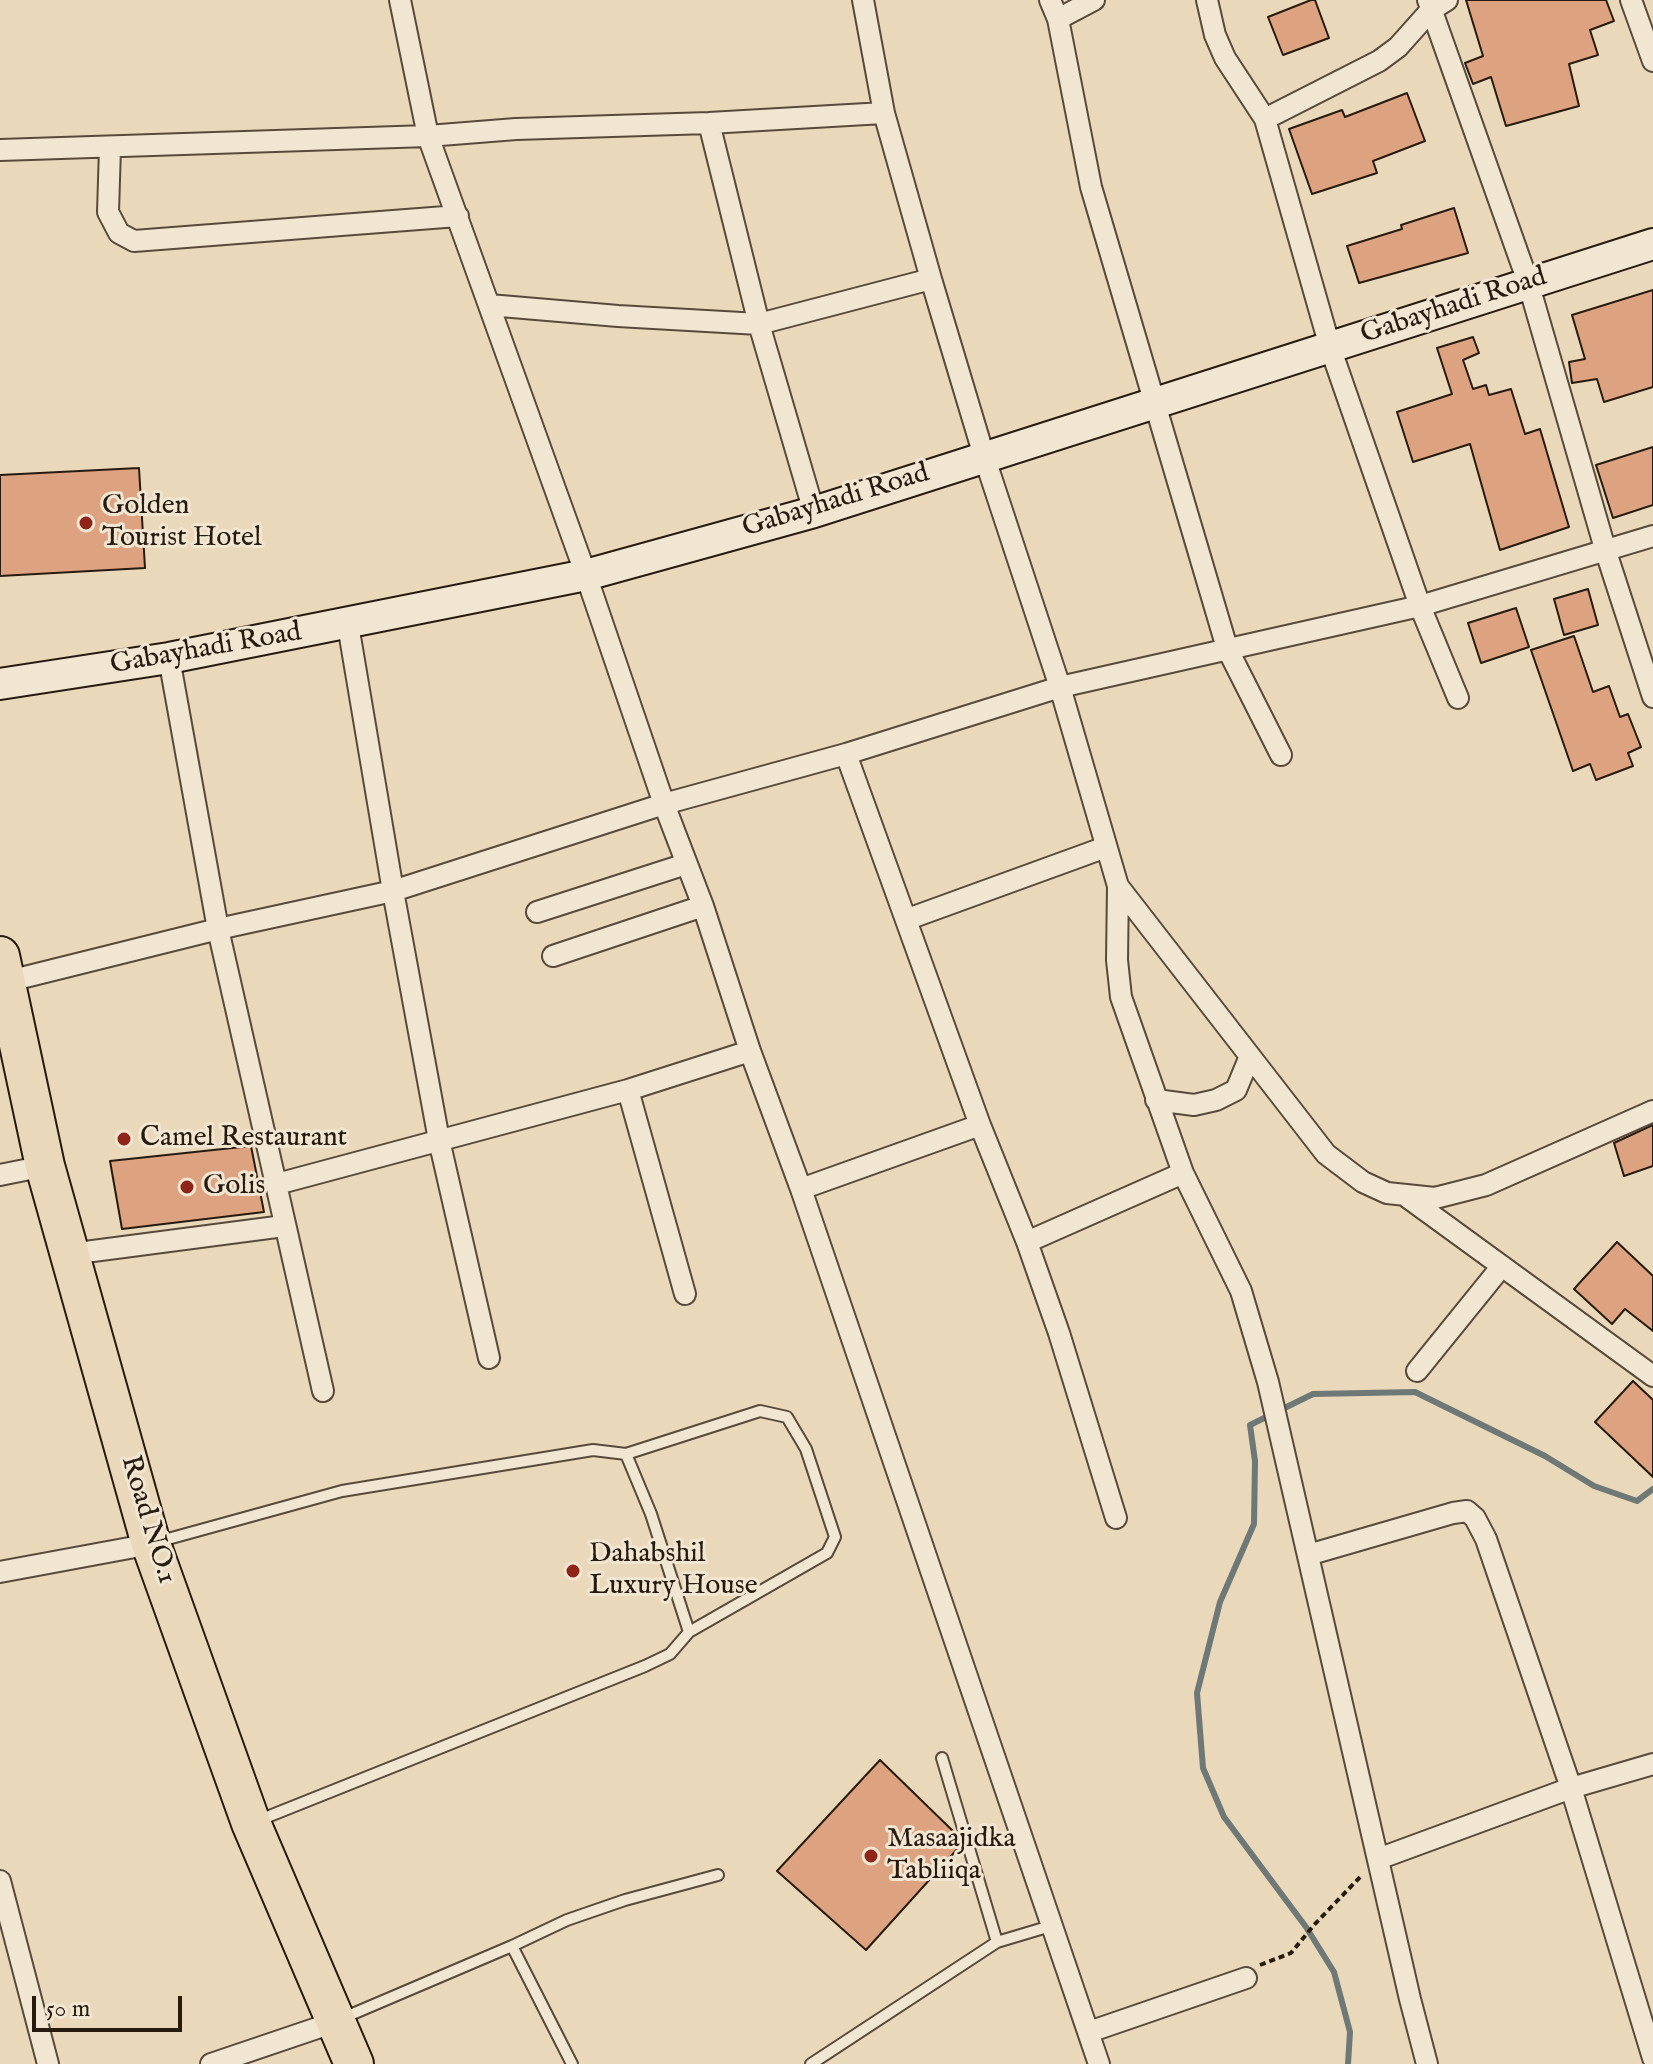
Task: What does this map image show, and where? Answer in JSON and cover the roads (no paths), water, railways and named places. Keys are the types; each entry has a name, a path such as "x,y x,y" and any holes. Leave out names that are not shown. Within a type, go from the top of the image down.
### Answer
{"highway":[{"name":"Road NO.1","path":"3,969 45,1166 151,1544 251,1823 354,2064"}],"street":[{"path":"400,0 428,136 586,575 664,804 703,906 750,1051 801,1189 1099,2064"},
{"path":"863,0 884,113 931,279 984,456 1060,687 1118,886 1117,960 1121,997 1183,1173 1241,1291 1268,1382 1427,2064"},
{"path":"1094,0 1054,10 1091,187 1227,648 1281,755"},
{"path":"1207,0 1215,35 1225,58 1265,119 1330,347 1420,606 1458,698"},
{"path":"1631,0 1653,61"},
{"path":"1265,119 1379,61 1398,47 1436,3"},
{"path":"1436,3 1528,282 1606,552 1653,697"},
{"path":"0,150 428,136 516,129 884,113"},
{"path":"709,123 759,324 814,512"},
{"path":"110,148 108,212 119,233 134,241 458,216"},
{"name":"Gabayhadi Road","path":"0,684 169,658 348,625 586,575 814,512 1653,244"},
{"path":"489,305 759,324 931,279"},
{"path":"3,969 218,929 393,891 664,804 846,754 1060,687 1420,606 1653,536"},
{"path":"348,625 439,1140 489,1358"},
{"path":"169,658 218,929 323,1391"},
{"path":"846,754 980,1125 1027,1242 1059,1333 1116,1518"},
{"path":"908,919 1106,847"},
{"path":"537,912 686,864"},
{"path":"1118,886 1326,1154 1363,1182 1387,1193 1435,1198 1486,1185 1653,1111"},
{"path":"553,956 703,906"},
{"path":"277,1184 628,1090 750,1051"},
{"path":"1156,1100 1194,1105 1216,1100 1236,1090 1250,1056"},
{"path":"628,1090 685,1294"},
{"path":"801,1189 980,1125"},
{"path":"0,1175 45,1166"},
{"path":"1027,1242 1183,1173"},
{"path":"1406,1196 1653,1376"},
{"path":"70,1254 284,1226"},
{"path":"1417,1371 1502,1266"},
{"path":"1308,1555 1453,1513 1467,1511 1475,1518 1486,1539 1571,1788 1653,2058"},
{"path":"0,1572 151,1544"},
{"path":"1378,1859 1571,1788 1653,1764"},
{"path":"0,1881 48,2064"},
{"path":"1089,2032 1246,1978"},
{"path":"211,2064 335,2022"}],"lane":[{"path":"151,1544 342,1491 568,1453 593,1450 626,1454 760,1411 787,1417 806,1449 835,1537 827,1553 689,1632 670,1654 645,1666 251,1823"},
{"path":"626,1454 651,1514 689,1632"},
{"path":"942,1758 997,1942"},
{"path":"335,2022 567,1920 625,1900 718,1875"},
{"path":"811,2064 997,1942 1054,1925"},
{"path":"512,1946 572,2064"}],"waterway":[{"path":"1348,2064 1350,2032 1334,1972 1306,1927 1224,1817 1203,1768 1197,1693 1220,1602 1254,1524 1255,1461 1250,1425 1313,1394 1415,1392 1545,1456 1594,1486 1637,1501 1653,1489"}],"place":[{"name":"Golden Tourist Hotel","path":"86,523"},
{"name":"Camel Restaurant","path":"124,1139"},
{"name":"Golis","path":"187,1187"},
{"name":"Dahabshil Luxury House","path":"573,1571"},
{"name":"Masaajidka Tabliiqa","path":"871,1856"}]}
